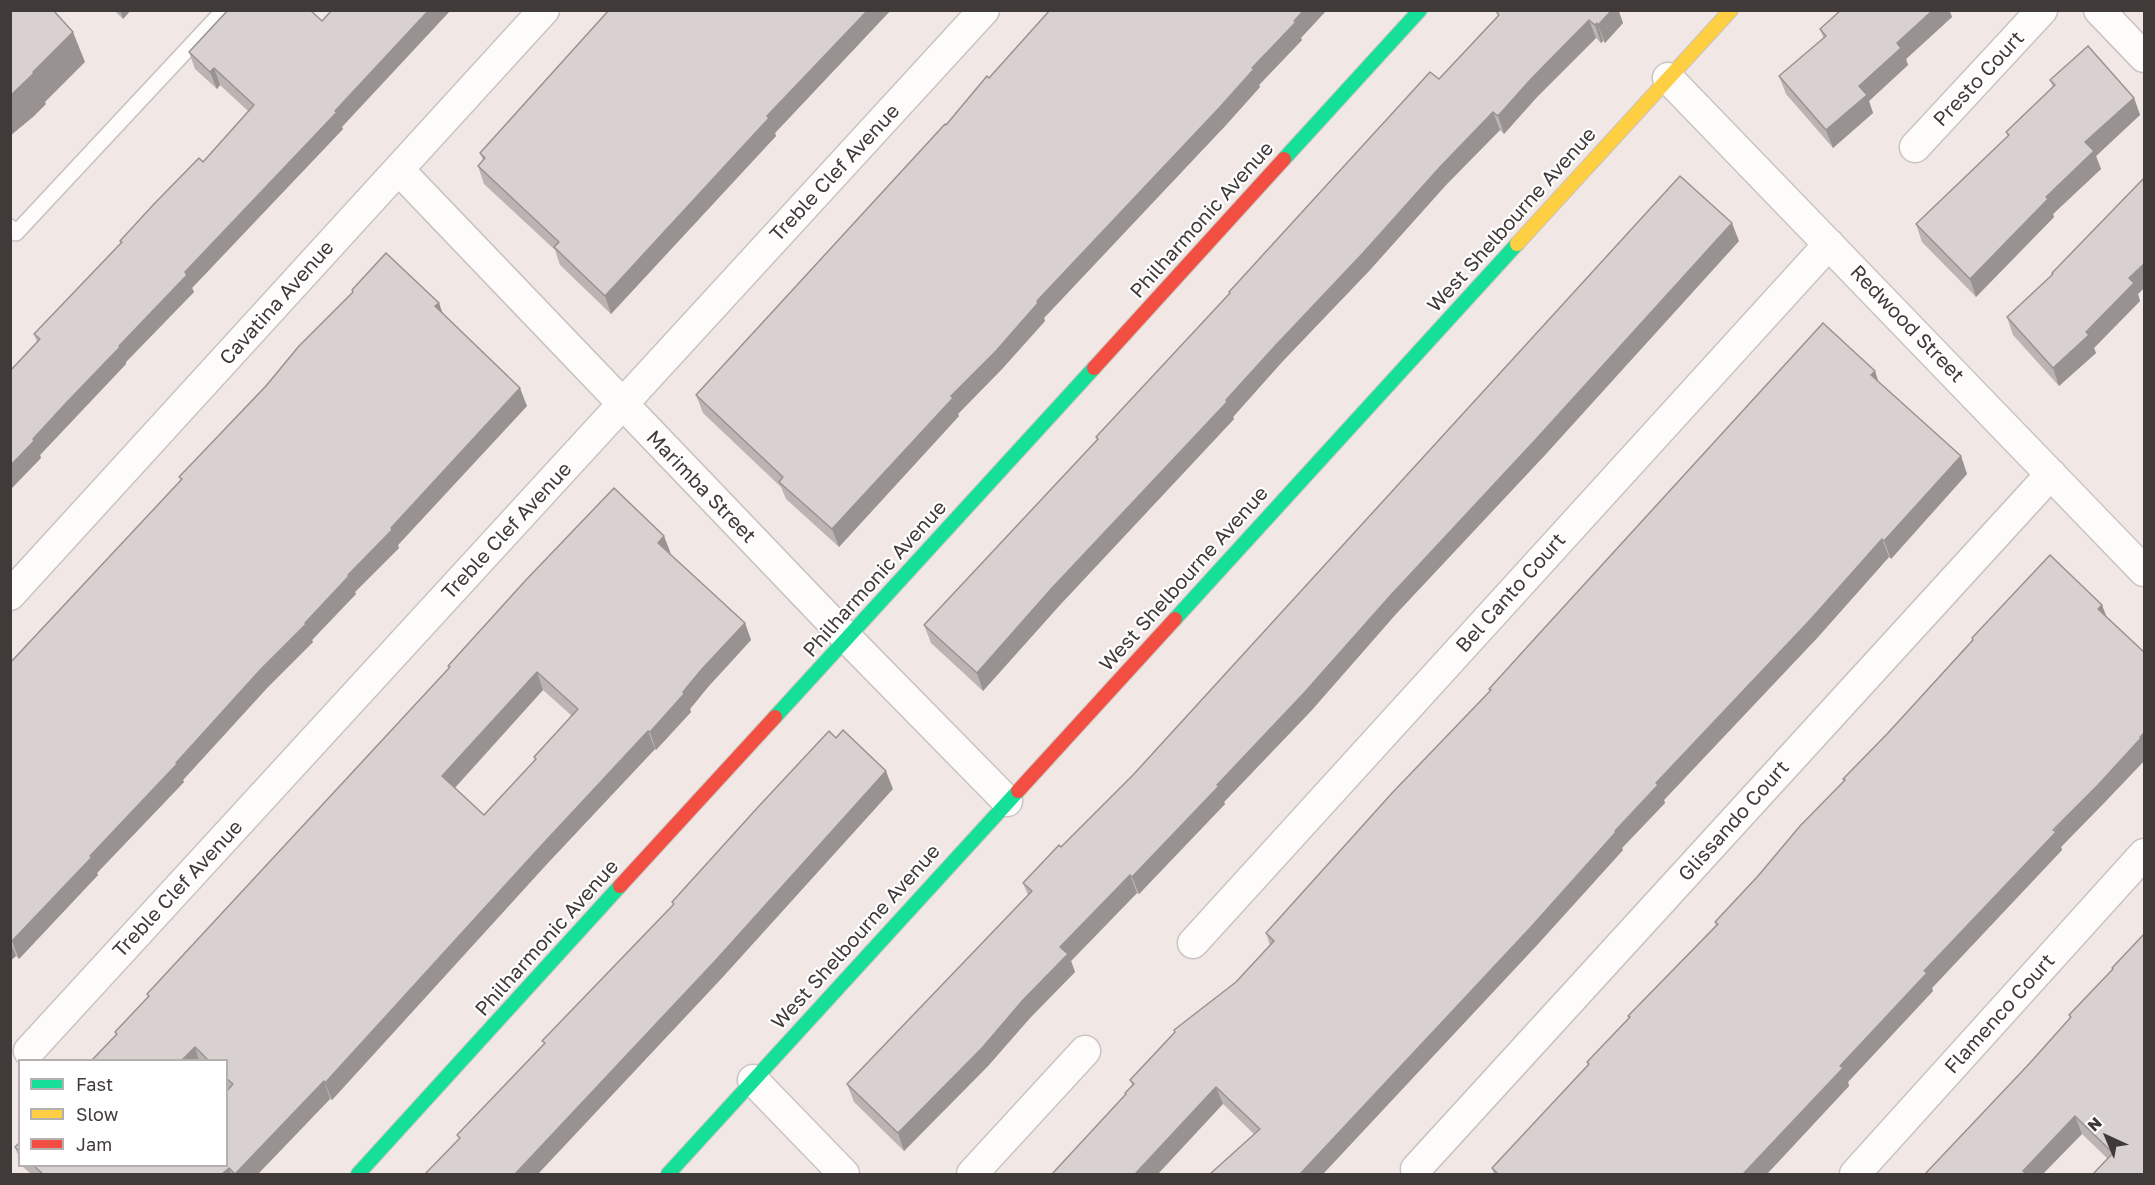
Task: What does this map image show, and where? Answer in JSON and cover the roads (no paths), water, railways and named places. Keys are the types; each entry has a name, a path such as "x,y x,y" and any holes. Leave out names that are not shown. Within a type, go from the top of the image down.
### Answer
{"street":[{"name":"Cavatina Avenue","path":"10,595 544,10"},
{"name":"Treble Clef Avenue","path":"29,1051 984,10"},
{"name":"Philharmonic Avenue","path":"358,1174 1420,10"},
{"name":"West Shelbourne Avenue","path":"668,1174 1731,10"},
{"name":"Presto Court","path":"1915,147 2042,10"},
{"path":"2099,10 2145,57"},
{"name":"Redwood Street","path":"1668,78 2145,571"},
{"name":"Marimba Street","path":"399,170 622,405 1007,801"},
{"name":"Bel Canto Court","path":"1193,943 1829,244"},
{"name":"Glissando Court","path":"1416,1169 2051,474"},
{"name":"Flamenco Court","path":"1855,1174 2145,854"},
{"path":"972,1174 1085,1051"},
{"path":"753,1080 844,1174"}],"lane":[{"path":"10,227 16,233 224,10"}]}
